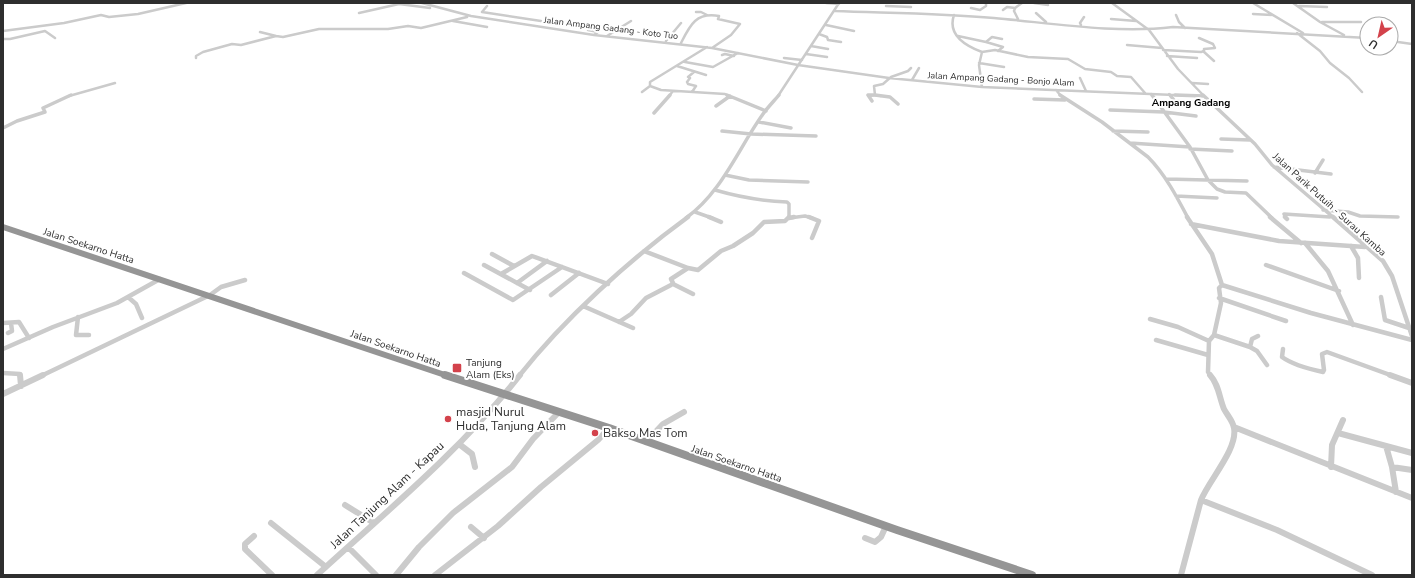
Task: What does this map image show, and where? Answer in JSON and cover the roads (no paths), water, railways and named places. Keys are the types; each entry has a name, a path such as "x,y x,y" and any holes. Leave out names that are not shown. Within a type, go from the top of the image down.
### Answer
{"highway":[{"name":"Jalan Soekarno Hatta","path":"3,227 210,295 504,395 609,428 886,526 1032,575"}],"street":[{"path":"3,31 64,23 101,15 109,17 138,14 186,3"},
{"name":"Jalan Ampang Gadang - Koto Tuo","path":"424,3 470,16 594,35 666,41 707,47 798,65"},
{"path":"828,3 839,3"},
{"name":"Jalan Tanjung Alam - Kapau","path":"317,575 433,470 459,444 504,395 529,363 583,306 644,251 695,212 715,190 766,111 826,25 839,3"},
{"path":"909,13 913,3"},
{"path":"971,8 980,10 986,6 986,3"},
{"path":"1003,10 1006,7 1015,8 1022,3"},
{"path":"1034,3 1048,6"},
{"name":"Jalan Parik Putuih - Surau Kamba","path":"1112,3 1149,30 1167,56 1204,96 1261,150 1274,167 1383,262 1390,272 1412,335"},
{"path":"1253,3 1304,34"},
{"path":"1293,3 1320,22 1346,36"},
{"path":"359,13 399,4 442,9"},
{"path":"487,6 481,12 541,21"},
{"path":"886,6 911,7"},
{"path":"1298,6 1327,7"},
{"path":"1015,8 1014,12 1018,19"},
{"path":"835,11 954,15 1149,30 1169,27 1359,37"},
{"path":"696,12 718,16 718,19 740,24 731,35 712,48"},
{"path":"1036,13 1046,22"},
{"path":"489,19 496,14"},
{"path":"1253,14 1275,15"},
{"path":"680,43 697,18 707,15"},
{"path":"954,15 952,21 954,32 969,47 982,52 998,51 1028,57 1068,59 1085,70 1110,72 1117,76 1131,77 1145,93"},
{"path":"1176,15 1178,22 1185,28"},
{"path":"260,32 283,37 321,29 385,29 408,26 420,28 470,16"},
{"path":"1081,25 1080,23 1084,17"},
{"path":"1002,18 1002,25"},
{"path":"1111,19 1138,21"},
{"path":"451,21 487,27"},
{"path":"607,36 631,21"},
{"path":"1320,22 1359,22"},
{"path":"666,41 680,23"},
{"path":"575,24 590,27 588,30 598,32 594,35"},
{"path":"826,25 854,31"},
{"path":"676,28 689,29"},
{"path":"1221,28 1248,30 1252,32"},
{"path":"3,39 10,39 45,31 55,38"},
{"path":"1297,33 1320,51 1330,63 1349,78 1362,92"},
{"path":"819,34 827,37 828,40 841,42"},
{"path":"196,58 201,53 232,44 242,45 276,36"},
{"path":"958,36 1003,47 998,51"},
{"path":"986,42 992,37 1002,39"},
{"path":"1199,38 1212,44 1215,48 1204,48 1203,52"},
{"path":"1399,42 1412,44"},
{"path":"1127,45 1203,52 1214,61"},
{"path":"213,46 219,48"},
{"path":"811,46 828,49"},
{"path":"642,92 650,86 650,82 685,62 707,47"},
{"path":"982,52 978,58 978,69 982,77 982,87"},
{"path":"685,62 713,68 738,53"},
{"path":"722,55 725,54 734,56"},
{"path":"806,54 828,57"},
{"path":"1167,56 1197,58"},
{"path":"784,58 802,60"},
{"path":"979,63 1004,66"},
{"name":"Jalan Ampang Gadang - Bonjo Alam","path":"798,65 889,78 982,87 1204,96"},
{"path":"676,66 706,75"},
{"path":"875,95 874,85 883,84 889,78 902,72 908,72 911,68"},
{"path":"912,80 919,68"},
{"path":"692,92 696,86 687,83 690,78 688,77 694,72"},
{"path":"690,78 694,78 700,74"},
{"path":"1080,78 1086,91"},
{"path":"3,128 17,118 44,113 43,108 74,94 116,83"},
{"path":"1192,83 1208,84"},
{"path":"650,86 661,90 730,96 745,104 766,111"},
{"path":"1056,90 1063,98 1102,122 1151,160 1166,179 1191,224 1212,254 1222,285"},
{"path":"654,113 673,91"},
{"path":"1151,94 1190,148 1208,180 1219,191 1246,193 1264,212 1303,243 1328,271 1339,291 1354,325"},
{"path":"1169,94 1176,103 1186,102"},
{"path":"872,101 868,95 890,97 898,104"},
{"path":"716,106 730,96"},
{"path":"1034,99 1069,101"},
{"path":"1110,110 1164,112 1196,116"},
{"path":"759,122 791,128"},
{"path":"722,131 751,134 816,136"},
{"path":"1113,131 1148,132"},
{"path":"1221,139 1250,140"},
{"path":"1128,143 1232,151"},
{"path":"1315,173 1322,160"},
{"path":"1274,167 1331,174"},
{"path":"725,175 749,180 808,182"},
{"path":"1166,179 1246,181"},
{"path":"715,190 753,199 787,202 789,204 789,218"},
{"path":"1176,196 1217,198"},
{"path":"1323,210 1348,212 1366,216 1398,217"},
{"path":"695,212 721,222"},
{"path":"1287,219 1284,214 1330,217"},
{"path":"644,251 695,270 701,268 721,251 733,246 753,233 764,222 785,221 789,218 805,216 819,221 812,238"},
{"path":"1191,224 1279,241 1365,247"},
{"path":"1351,246 1358,258 1359,278"},
{"path":"492,254 514,266"},
{"path":"501,274 532,256 608,284"},
{"path":"517,282 547,261"},
{"path":"484,265 530,290"},
{"path":"1266,265 1339,291"},
{"path":"464,273 511,299 518,298 562,267"},
{"path":"673,284 671,280 688,268"},
{"path":"551,295 579,273"},
{"path":"3,349 78,317 117,303 160,279"},
{"path":"3,394 210,295 221,287 245,280"},
{"path":"673,284 693,294"},
{"path":"620,322 631,314 646,298 673,284"},
{"path":"1181,575 1201,500 1205,490 1230,449 1234,439 1234,427 1224,408 1216,382 1208,372 1209,340 1214,335 1221,303 1219,298 1219,288 1222,285"},
{"path":"1222,285 1311,313 1412,340"},
{"path":"128,297 136,304 142,318"},
{"path":"1381,297 1385,320 1409,328"},
{"path":"1219,298 1286,321"},
{"path":"583,306 633,328"},
{"path":"78,317 76,335 89,335"},
{"path":"1150,319 1168,324 1209,340"},
{"path":"3,322 19,322 29,338"},
{"path":"8,333 12,331 11,323"},
{"path":"1214,335 1250,347 1257,351 1267,365"},
{"path":"1250,347 1252,339 1258,336"},
{"path":"1156,340 1208,355"},
{"path":"1283,349 1282,357 1289,362 1318,371 1322,372 1324,370 1322,354 1323,352 1327,352 1412,383"},
{"path":"3,373 20,374 21,386"},
{"path":"396,575 419,547 453,513 512,467 533,439 560,412"},
{"path":"646,442 663,424 684,412"},
{"path":"1331,467 1332,445 1343,420"},
{"path":"1234,427 1331,467 1412,498"},
{"path":"435,575 484,538 546,482 598,440 609,428"},
{"path":"1338,433 1412,453"},
{"path":"459,444 472,454 475,467"},
{"path":"1386,446 1392,467 1396,492"},
{"path":"1392,467 1412,470"},
{"path":"1201,500 1277,530 1372,575"},
{"path":"345,505 374,523"},
{"path":"271,523 326,567"},
{"path":"865,538 875,542 878,540 886,526"},
{"path":"471,527 484,538"},
{"path":"254,536 245,544 245,549 272,575"},
{"path":"348,546 376,575"}],"place":[{"name":"Tanjung Alam (Eks)","path":"457,368"},
{"name":"masjid Nurul Huda, Tanjung Alam","path":"448,419"},
{"name":"Bakso Mas Tom","path":"595,433"}],"district":[{"name":"Ampang Gadang","path":"1191,102"}]}
